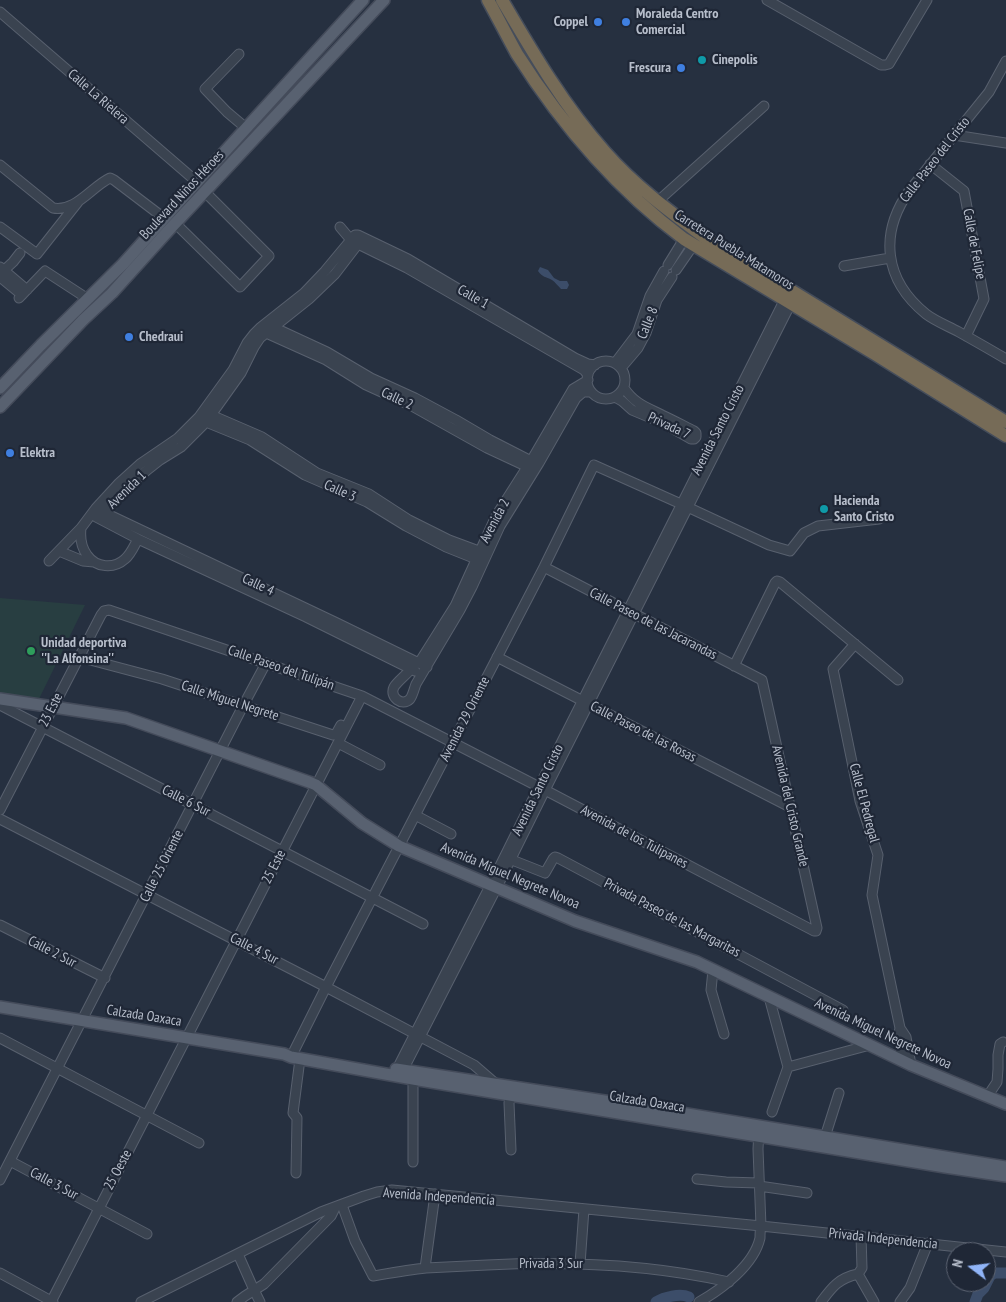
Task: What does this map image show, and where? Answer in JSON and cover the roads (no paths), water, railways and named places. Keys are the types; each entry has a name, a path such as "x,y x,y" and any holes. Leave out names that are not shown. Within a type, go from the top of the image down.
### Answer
{"highway":[{"name":"Carretera Puebla-Matamoros","path":"488,0 518,55 547,99 578,139 613,178 665,225 689,242 1006,436"},
{"name":"Carretera Puebla-Matamoros","path":"502,0 539,64 580,123 617,166 657,202 704,237 1006,422"}],"main road":[{"name":"Boulevard Niños Héroes","path":"0,388 123,264 364,0"},
{"name":"Boulevard Niños Héroes","path":"0,407 112,292 384,0"},
{"name":"Avenida Miguel Negrete Novoa","path":"0,699 126,718 309,782 362,823 399,846 575,921 697,962 907,1063 1006,1104"},
{"name":"Calzada Oaxaca","path":"0,1007 292,1056 413,1079 495,1088 759,1131 1006,1167"},
{"name":"Calzada Oaxaca","path":"292,1056 473,1080 495,1088"},
{"path":"473,1080 479,1076 479,1069"},
{"name":"Calzada Oaxaca","path":"831,1142 1006,1176"}],"street":[{"path":"767,0 881,65 889,64 927,0"},
{"name":"Calle La Rielera","path":"1,13 197,182"},
{"path":"239,54 206,89 246,128"},
{"name":"Calle Paseo del Cristo","path":"1006,61 989,92 930,164 900,205 890,231 889,246 890,258 900,286 913,302 927,315 1006,359"},
{"path":"657,202 764,106"},
{"path":"954,136 1006,143"},
{"name":"Calle de Felipe","path":"930,164 964,191 984,299 966,336"},
{"path":"0,165 52,208 65,208 80,200 110,178 164,218"},
{"path":"175,223 240,287 264,263 269,256 205,192"},
{"path":"0,227 37,254 80,200"},
{"path":"340,227 354,242"},
{"name":"Calle 1","path":"354,242 355,235 358,235 408,259 476,304 584,370 588,378"},
{"name":"Avenida 1","path":"98,513 146,471 181,446 205,416 247,343 304,293 354,242"},
{"name":"Calle 8","path":"618,366 637,334 650,296 666,268 689,242"},
{"name":"Calle 8","path":"618,366 638,348 646,333 657,300 674,274 689,242"},
{"path":"20,253 1,272 22,294 45,272 88,299"},
{"path":"844,266 890,258"},
{"name":"Avenida Santo Cristo","path":"400,1069 788,301"},
{"name":"Calle 1","path":"476,304 575,358 595,365"},
{"name":"Calle 2","path":"267,327 366,385 456,420 533,465"},
{"path":"610,362 618,366 625,375 624,388 620,394 615,398 602,399 591,392 588,386 588,378 595,365 610,362"},
{"name":"Avenida 2","path":"533,465 573,389 588,378"},
{"name":"Privada 7","path":"615,398 622,401 632,410 663,423 691,439 696,437 694,431 642,406 624,388"},
{"name":"Avenida 2","path":"411,669 394,687 393,694 398,701 407,701 411,697 422,668 481,557 496,516 533,465 576,398 583,392 591,392"},
{"name":"Calle 3","path":"205,416 250,440 305,475 349,490 369,494 409,520 481,557"},
{"name":"Avenida 29 Oriente","path":"296,1173 297,1118 293,1114 292,1056 544,567 594,465 683,509"},
{"path":"683,509 790,552 804,533 818,526 879,519"},
{"path":"49,561 98,513"},
{"name":"Calle 4","path":"98,513 138,539 236,580 411,669 422,668"},
{"name":"Calle 4","path":"98,513 422,668"},
{"path":"81,528 80,536 86,555 100,565 107,566 121,563 131,553 138,539"},
{"path":"59,551 83,561 94,562"},
{"name":"Calle Paseo de las Jacarandas","path":"544,567 762,680"},
{"path":"734,666 774,583 777,581 898,680"},
{"name":"Calle Paseo del Tulipán","path":"104,611 109,610 359,695 452,743"},
{"name":"23 Este","path":"0,810 104,611"},
{"name":"Calle El Pedregal","path":"855,644 833,669 860,801 878,855 872,895 900,1028 906,1037 907,1063"},
{"name":"Calle Miguel Negrete","path":"79,657 162,679 333,735 336,734 359,695"},
{"name":"Calle Paseo de las Rosas","path":"497,658 790,807"},
{"name":"Calle 25 Oriente","path":"0,1180 266,664"},
{"name":"Avenida del Cristo Grande","path":"762,680 816,930"},
{"name":"25 Este","path":"187,1038 338,743 359,695"},
{"name":"Calle 6 Sur","path":"0,705 422,924"},
{"path":"338,743 380,765"},
{"name":"Avenida de los Tulipanes","path":"452,743 542,788 814,931 816,930"},
{"path":"415,815 451,834"},
{"name":"Calle 4 Sur","path":"0,819 148,894 474,1065 495,1088"},
{"name":"Privada Paseo de las Margaritas","path":"508,858 545,873 553,859 555,857 558,858 843,1010"},
{"name":"Calle 2 Sur","path":"0,926 105,978"},
{"path":"712,970 711,990 724,1034"},
{"path":"769,997 788,1067 772,1112"},
{"path":"0,1038 199,1143"},
{"name":"25 Oeste","path":"52,1302 98,1208 187,1038"},
{"path":"987,1097 997,1082 998,1055 1000,1044 1003,1042"},
{"path":"788,1067 870,1045"},
{"path":"413,1079 413,1162"},
{"path":"511,1150 509,1103 513,1091"},
{"path":"831,1142 839,1093"},
{"path":"699,1302 729,1282 747,1262 760,1238 759,1131"},
{"name":"Calle 3 Sur","path":"10,1161 98,1208"},
{"path":"697,1179 759,1184 807,1193"},
{"name":"Avenida Independencia","path":"142,1302 310,1217 364,1196 392,1190 760,1226"},
{"path":"425,1268 435,1194"},
{"path":"237,1302 264,1284 331,1216 338,1206"},
{"name":"Privada 3 Sur","path":"338,1206 373,1276 425,1268 534,1263 580,1264 672,1271 729,1282"},
{"path":"98,1208 147,1234"},
{"path":"580,1264 584,1209"},
{"name":"Privada Independencia","path":"760,1226 1006,1252"},
{"path":"822,1302 841,1280 847,1276 858,1274 862,1268 861,1236"},
{"path":"900,1302 910,1288 928,1243"},
{"path":"238,1254 260,1302"},
{"path":"0,1273 52,1302"},
{"path":"858,1274 874,1302"}],"water":[{"path":"540,267 548,270 554,278 560,281 567,281 569,285 567,289 561,289 552,280 541,275 538,271"}],"waterway":[{"path":"975,1302 990,1276 994,1273 1006,1273"},
{"path":"656,1302 672,1296 681,1295 689,1297"}],"place":[{"name":"Coppel","path":"598,22"},
{"name":"Moraleda Centro Comercial","path":"626,22"},
{"name":"Cinepolis","path":"702,60"},
{"name":"Frescura","path":"681,68"},
{"name":"Chedraui","path":"129,337"},
{"name":"Elektra","path":"10,453"},
{"name":"Hacienda Santo Cristo","path":"824,509"},
{"name":"Unidad deportiva ''La Alfonsina''","path":"31,651"}]}
